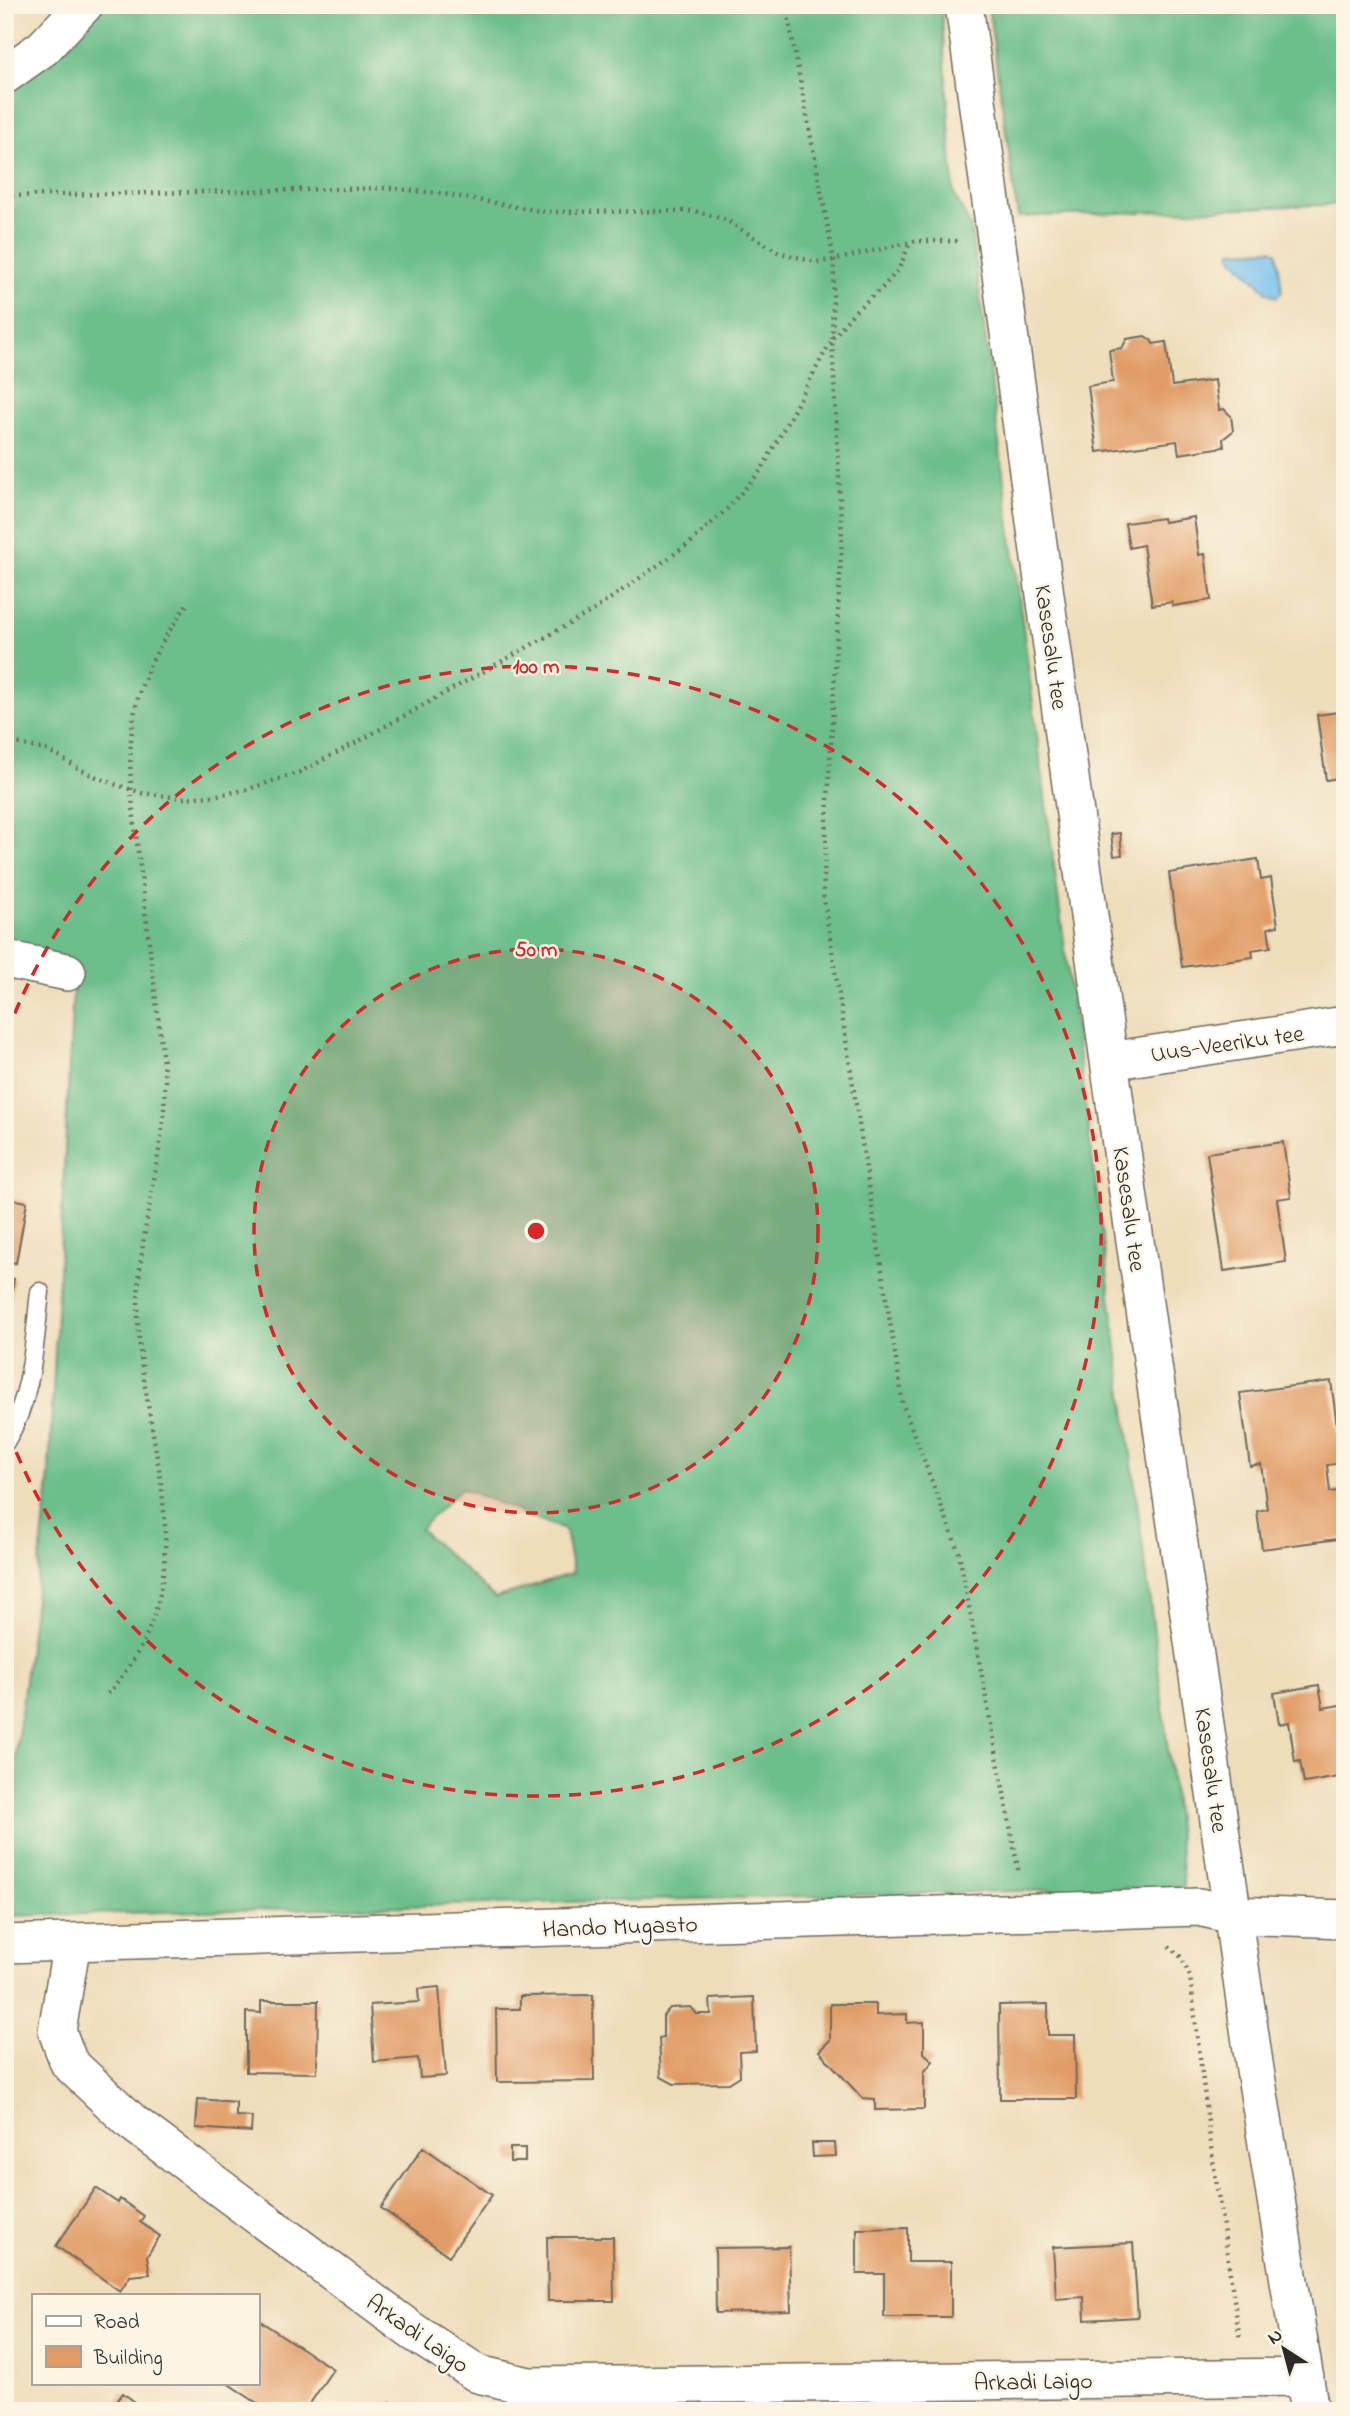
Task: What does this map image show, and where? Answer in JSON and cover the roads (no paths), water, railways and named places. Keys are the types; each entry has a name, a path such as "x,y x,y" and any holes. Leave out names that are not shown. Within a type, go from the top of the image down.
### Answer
{"street":[{"path":"5,75 43,48 84,5"},
{"name":"Kasesalu tee","path":"964,5 1109,1060 1256,2077 1308,2394"},
{"path":"5,959 67,972"},
{"name":"Uus-Veeriku tee","path":"1109,1060 1345,1025"},
{"name":"Hando Mugasto","path":"5,1944 1199,1907 1233,1915 1345,1920"},
{"name":"Arkadi Laigo","path":"72,1942 57,2031 69,2063 133,2123 412,2332 478,2374 529,2386 1246,2379 1308,2394"}],"lane":[{"path":"5,1442 13,1430 29,1384 40,1292"}],"water":[{"path":"1272,249 1277,252 1282,292 1276,297 1267,292 1232,257 1231,251"}]}
